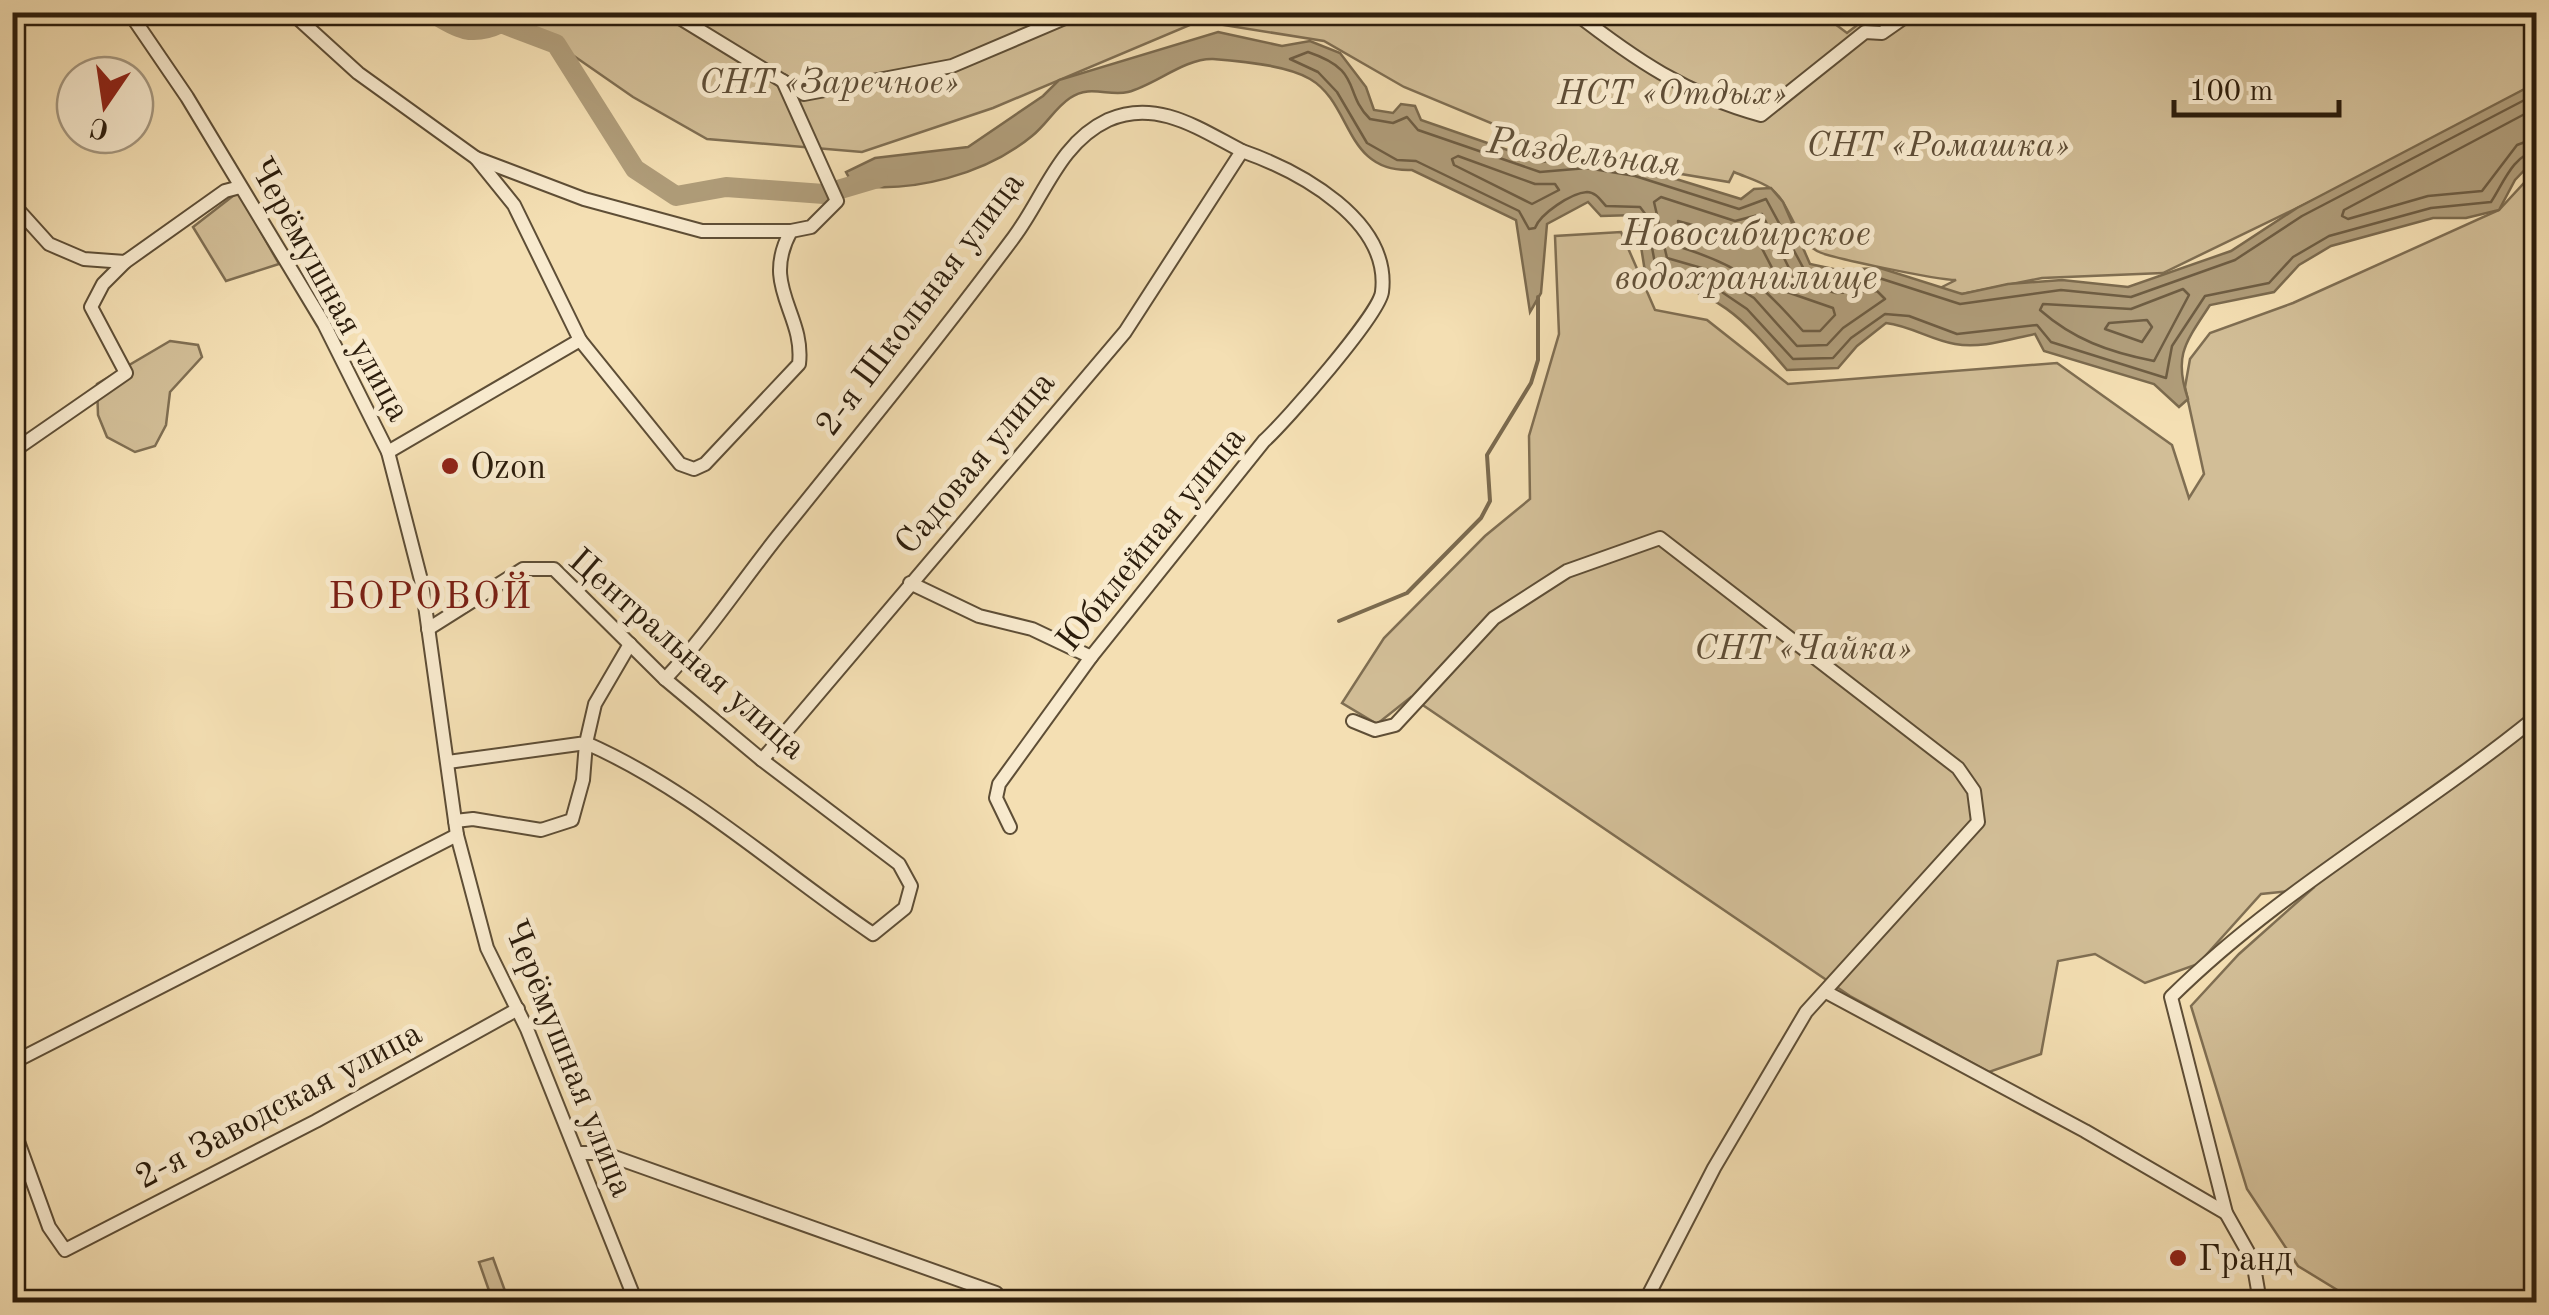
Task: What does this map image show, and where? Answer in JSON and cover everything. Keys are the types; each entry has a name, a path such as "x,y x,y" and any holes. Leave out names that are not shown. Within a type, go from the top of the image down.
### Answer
{"street":[{"name":"Черёмушная улица","path":"129,12 324,324 388,452 422,584 456,828 488,948 579,1154 636,1302"},
{"path":"291,12 358,73 476,158 584,199 702,231 791,231 811,227 837,201 783,81"},
{"path":"670,12 804,94 952,66 1079,12"},
{"path":"1574,12 1641,64 1682,89 1761,115 1865,32 1882,33 1912,12"},
{"name":"2-я Школьная улица","path":"665,679 706,635 774,540 902,384 1017,234 1035,198 1085,134 1110,119 1147,112 1200,124 1242,151 1316,183 1348,214 1380,258 1382,297"},
{"name":"Садовая улица","path":"762,760 1124,332 1242,151"},
{"path":"476,158 514,205 540,267 580,340 680,464 694,469 704,464 799,364 801,350 780,291 778,254 791,231"},
{"path":"12,452 126,373 90,307 103,284 125,262 225,191 240,188"},
{"path":"12,203 50,244 84,259 125,262"},
{"name":"Юбилейная улица","path":"1010,827 996,798 999,784 1091,657 1264,441 1293,414 1382,297"},
{"path":"388,452 580,340"},
{"path":"1353,721 1375,730 1396,725 1494,618 1567,571 1660,538 1958,768 1974,791 1978,822 1806,1012 1714,1168 1647,1298 1662,1302"},
{"name":"Центральная улица","path":"428,630 523,569 554,569 665,679 762,760 899,864 911,886 905,908 873,934 790,878 669,784 586,743"},
{"path":"910,583 978,616 1032,629 1091,657"},
{"path":"12,1063 473,819 541,830 572,820 584,780 586,743 595,704 630,644"},
{"path":"2260,1302 2253,1261 2226,1214 2170,997 2204,964 2314,878 2411,812 2536,717"},
{"path":"448,762 586,743"},
{"path":"1826,992 2085,1131 2226,1214"},
{"name":"2-я Заводская улица","path":"14,1132 49,1226 65,1250 316,1122 518,1010"},
{"path":"579,1154 603,1153 789,1216 996,1292 1003,1302"}],"green space":[{"path":"1819,12 1847,33 1856,26 1838,13 2536,12 2536,83 2406,155 2163,273 2042,278 1962,294 1947,292 1942,287 1956,280 1817,251 1802,237 1777,195 1752,179 1734,172 1729,182 1568,155 1404,87 1324,41 1199,21 993,108 862,152 707,139 633,97 512,13"},
{"name":"СНТ «Чайка»","path":"2536,170 2536,1302 2357,1302 2298,1266 2247,1189 2191,1006 2239,954 2312,889 2261,894 2198,964 2145,983 2095,954 2058,961 2041,1054 1989,1072 1850,996 1411,697 1377,724 1342,703 1384,638 1485,536 1530,499 1529,436 1559,334 1555,236 1621,232 1655,310 1707,320 1788,384 2057,363 2172,445 2189,498 2204,474 2185,387 2190,359 2210,333 2293,303 2499,210"},
{"path":"238,192 279,264 226,281 193,227"},
{"path":"170,341 198,345 202,357 170,392 166,425 155,446 135,452 107,437 98,415 97,384"},
{"path":"493,1258 509,1302 493,1302 479,1262"}],"water":[{"name":"Новосибирское водохранилище","path":"1218,32 1282,46 1310,41 1340,53 1366,87 1374,110 1393,113 1401,104 1415,106 1421,120 1542,162 1587,158 1637,167 1741,199 1754,189 1771,188 1783,202 1810,264 1838,270 1880,268 1962,294 2008,284 2062,280 2128,287 2231,251 2297,208 2536,83 2536,158 2515,180 2499,210 2466,218 2433,218 2331,246 2299,265 2274,292 2210,305 2184,349 2182,371 2188,399 2179,407 2154,384 2044,351 2035,334 1965,345 1886,323 1857,346 1838,368 1787,370 1726,309 1692,290 1646,278 1636,215 1601,216 1588,202 1547,224 1541,293 1530,312 1516,220 1412,170 1373,161 1361,149 1324,90 1300,74 1263,64 1202,60 1128,92 1077,94 1014,149 971,171 947,178 876,187 853,185 846,172 875,158 968,147 1043,96 1059,80"}],"waterway":[{"name":"Раздельная","path":"431,12 465,29 481,30 501,23 556,44 635,169 676,196 726,187 824,194 878,178"},
{"path":"1339,621 1407,593 1481,518 1490,501 1487,455 1531,383 1538,360 1538,297"}],"place":[{"name":"Ozon","path":"450,466"},
{"name":"Гранд","path":"2178,1258"}],"district":[{"name":"БОРОВОЙ","path":"431,595"}],"park label":[{"name":"СНТ «Заречное»","path":"829,81"},
{"name":"НСТ «Отдых»","path":"1672,92"},
{"name":"СНТ «Ромашка»","path":"1938,144"}]}
